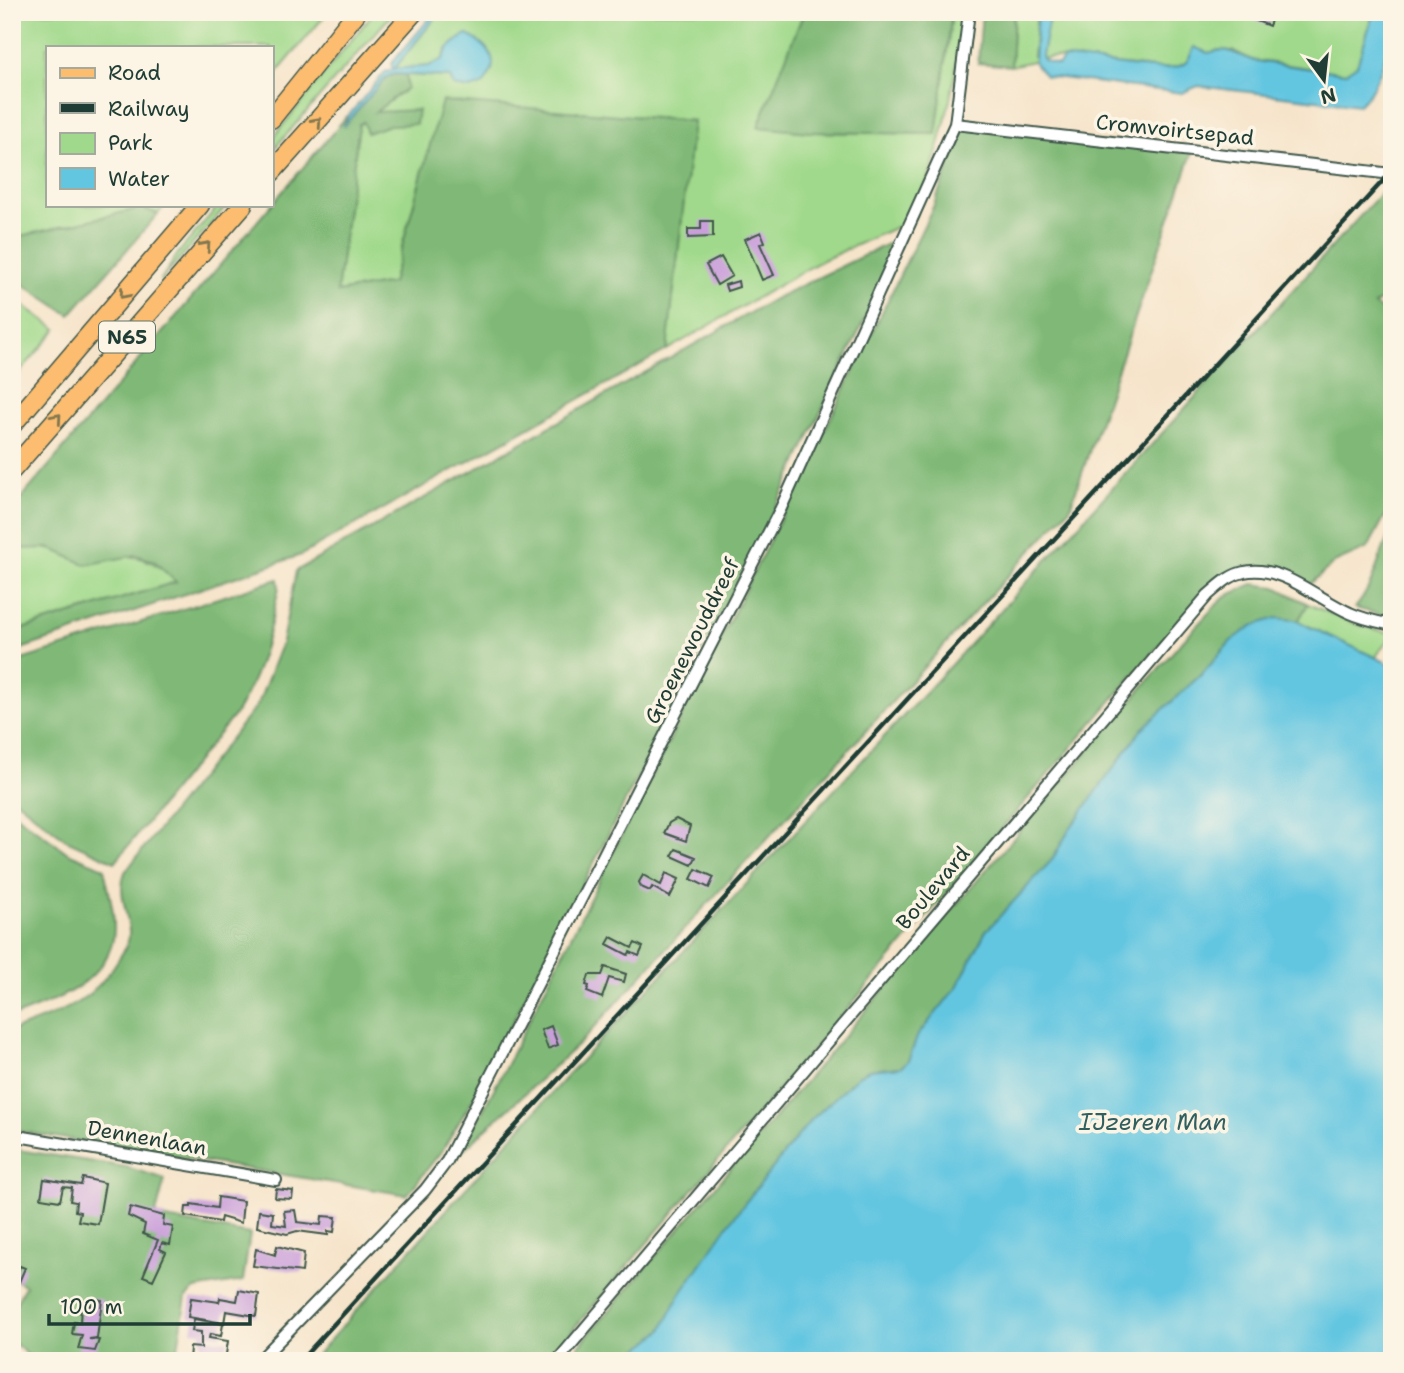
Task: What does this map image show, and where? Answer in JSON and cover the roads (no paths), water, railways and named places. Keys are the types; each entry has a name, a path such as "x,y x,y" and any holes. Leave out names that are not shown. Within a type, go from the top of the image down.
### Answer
{"main road":[{"path":"273,116 357,12"},
{"path":"273,171 414,12"},
{"name":"N65","path":"12,425 199,206"},
{"name":"N65","path":"12,470 242,206"}],"street":[{"name":"Groenewouddreef","path":"260,1361 366,1248 425,1190 447,1161 781,508 955,124 969,12"},
{"name":"Cromvoirtsepad","path":"955,124 1392,174"},
{"name":"Boulevard","path":"557,1361 1217,587 1245,571 1267,573 1284,578 1350,614 1392,625"},
{"name":"Dennenlaan","path":"12,1135 276,1180"}],"water":[{"path":"435,12 440,12 394,69 429,66 442,60 448,48 466,34 481,43 492,57 491,73 484,84 471,89 453,86 450,77 395,74 386,77 343,127 348,116 385,72 393,70 391,64"},
{"path":"1037,12 1050,12 1043,60 1058,65 1064,58 1165,68 1186,62 1194,47 1208,53 1223,50 1256,61 1345,73 1357,65 1374,12 1392,12 1390,36 1379,75 1359,105 1198,86 1182,93 1045,76 1034,62"},
{"name":"IJzeren Man","path":"1276,618 1295,620 1392,665 1392,1361 624,1361 662,1330 679,1296 730,1222 810,1121 858,1076 869,1070 901,1067 908,1061 918,1035 957,987 986,931 1052,860 1071,827 1142,729 1204,672 1231,641 1252,626"}],"railway":[{"path":"300,1361 1392,171"}]}
